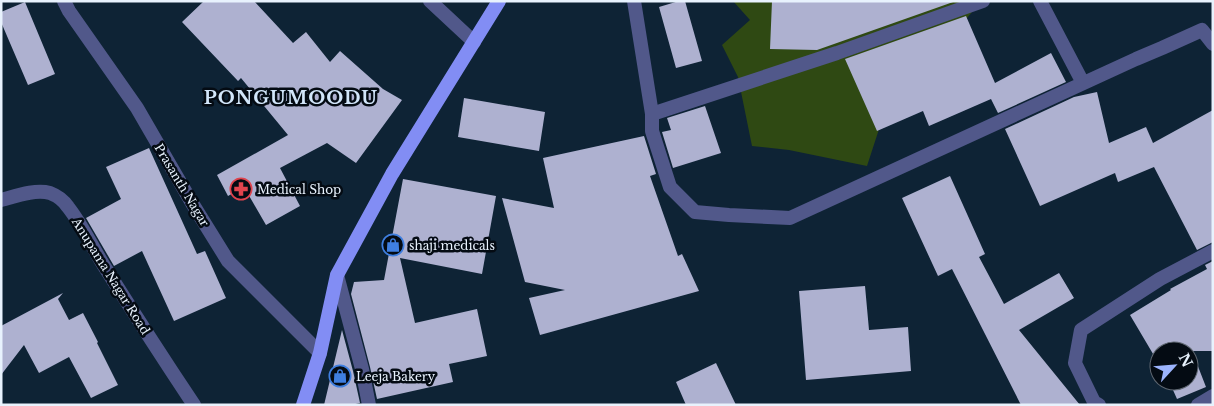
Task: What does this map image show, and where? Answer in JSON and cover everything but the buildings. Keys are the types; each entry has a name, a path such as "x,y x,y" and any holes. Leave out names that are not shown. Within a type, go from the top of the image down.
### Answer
{"main road":[{"path":"303,405 320,353 337,275 392,174 499,1"}],"street":[{"name":"Prasanth Nagar","path":"64,1 68,10 137,108 228,261 320,353"},
{"path":"430,1 474,42"},
{"path":"634,1 652,114 652,131 670,187 695,212 729,215 790,218 1207,27 1213,44"},
{"path":"652,114 837,53 983,1"},
{"path":"1040,1 1083,83"},
{"name":"Anupama Nagar Road","path":"1,200 38,192 50,193 61,199 83,230 152,342 194,405"},
{"path":"1100,405 1094,402 1075,363 1082,330 1160,279 1213,251"},
{"path":"337,275 362,369 369,405"},
{"path":"1198,405 1213,396"}],"green space":[{"path":"733,1 981,1 881,123 867,166 789,150 752,146 738,77 722,45 750,20"}],"place":[{"name":"Medical Shop","path":"241,189"},
{"name":"shaji medicals","path":"393,245"},
{"name":"Leeja Bakery","path":"340,376"}],"district":[{"name":"PONGUMOODU","path":"291,98"}]}
